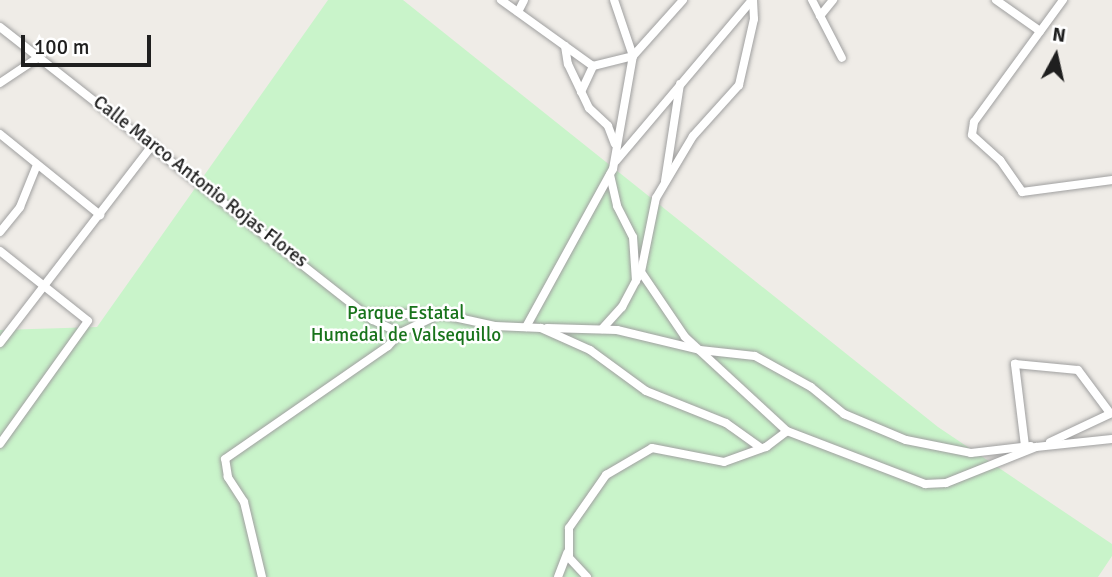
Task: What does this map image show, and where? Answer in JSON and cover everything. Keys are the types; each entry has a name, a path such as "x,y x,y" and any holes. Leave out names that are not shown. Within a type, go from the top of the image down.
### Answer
{"street":[{"path":"501,0 593,66 633,56 683,0"},
{"path":"519,12 524,0"},
{"path":"526,327 610,175 614,163 633,56 614,0"},
{"path":"614,163 752,0"},
{"path":"602,329 622,307 641,271 656,198 693,136 739,85 754,19 752,0"},
{"path":"820,16 833,0"},
{"path":"996,0 1041,31"},
{"path":"1063,0 974,122 972,135 1000,160 1022,192 1112,180"},
{"path":"811,1 842,58"},
{"name":"Calle Marco Antonio Rojas Flores","path":"0,27 153,144 365,313 400,333"},
{"path":"565,46 581,92 589,108 608,126 615,147"},
{"path":"0,83 39,57"},
{"path":"581,92 593,66"},
{"path":"664,184 680,84"},
{"path":"0,134 100,215"},
{"path":"0,344 153,144"},
{"path":"0,232 20,207 37,165"},
{"path":"610,175 617,206 633,237 636,281"},
{"path":"0,251 45,284 88,321 0,444"},
{"path":"641,271 685,337 787,431 925,484 946,484 1040,446 1111,413 1078,370 1015,363 1026,446"},
{"path":"365,313 440,314 490,326 602,329 700,350 755,356 811,387 844,414 906,440 971,453 1112,439"},
{"path":"262,577 244,502 228,477 225,459 388,346 400,333 440,314"},
{"path":"541,328 590,350 634,386 726,423 761,448"},
{"path":"558,577 567,553 569,527 600,481 635,455 659,449 724,462 761,448 787,431"},
{"path":"567,553 587,577"}],"green space":[{"name":"Parque Estatal Humedal de Valsequillo","path":"328,0 403,0 938,427 1112,544 1112,556 1098,577 0,577 0,330 97,327"}]}
